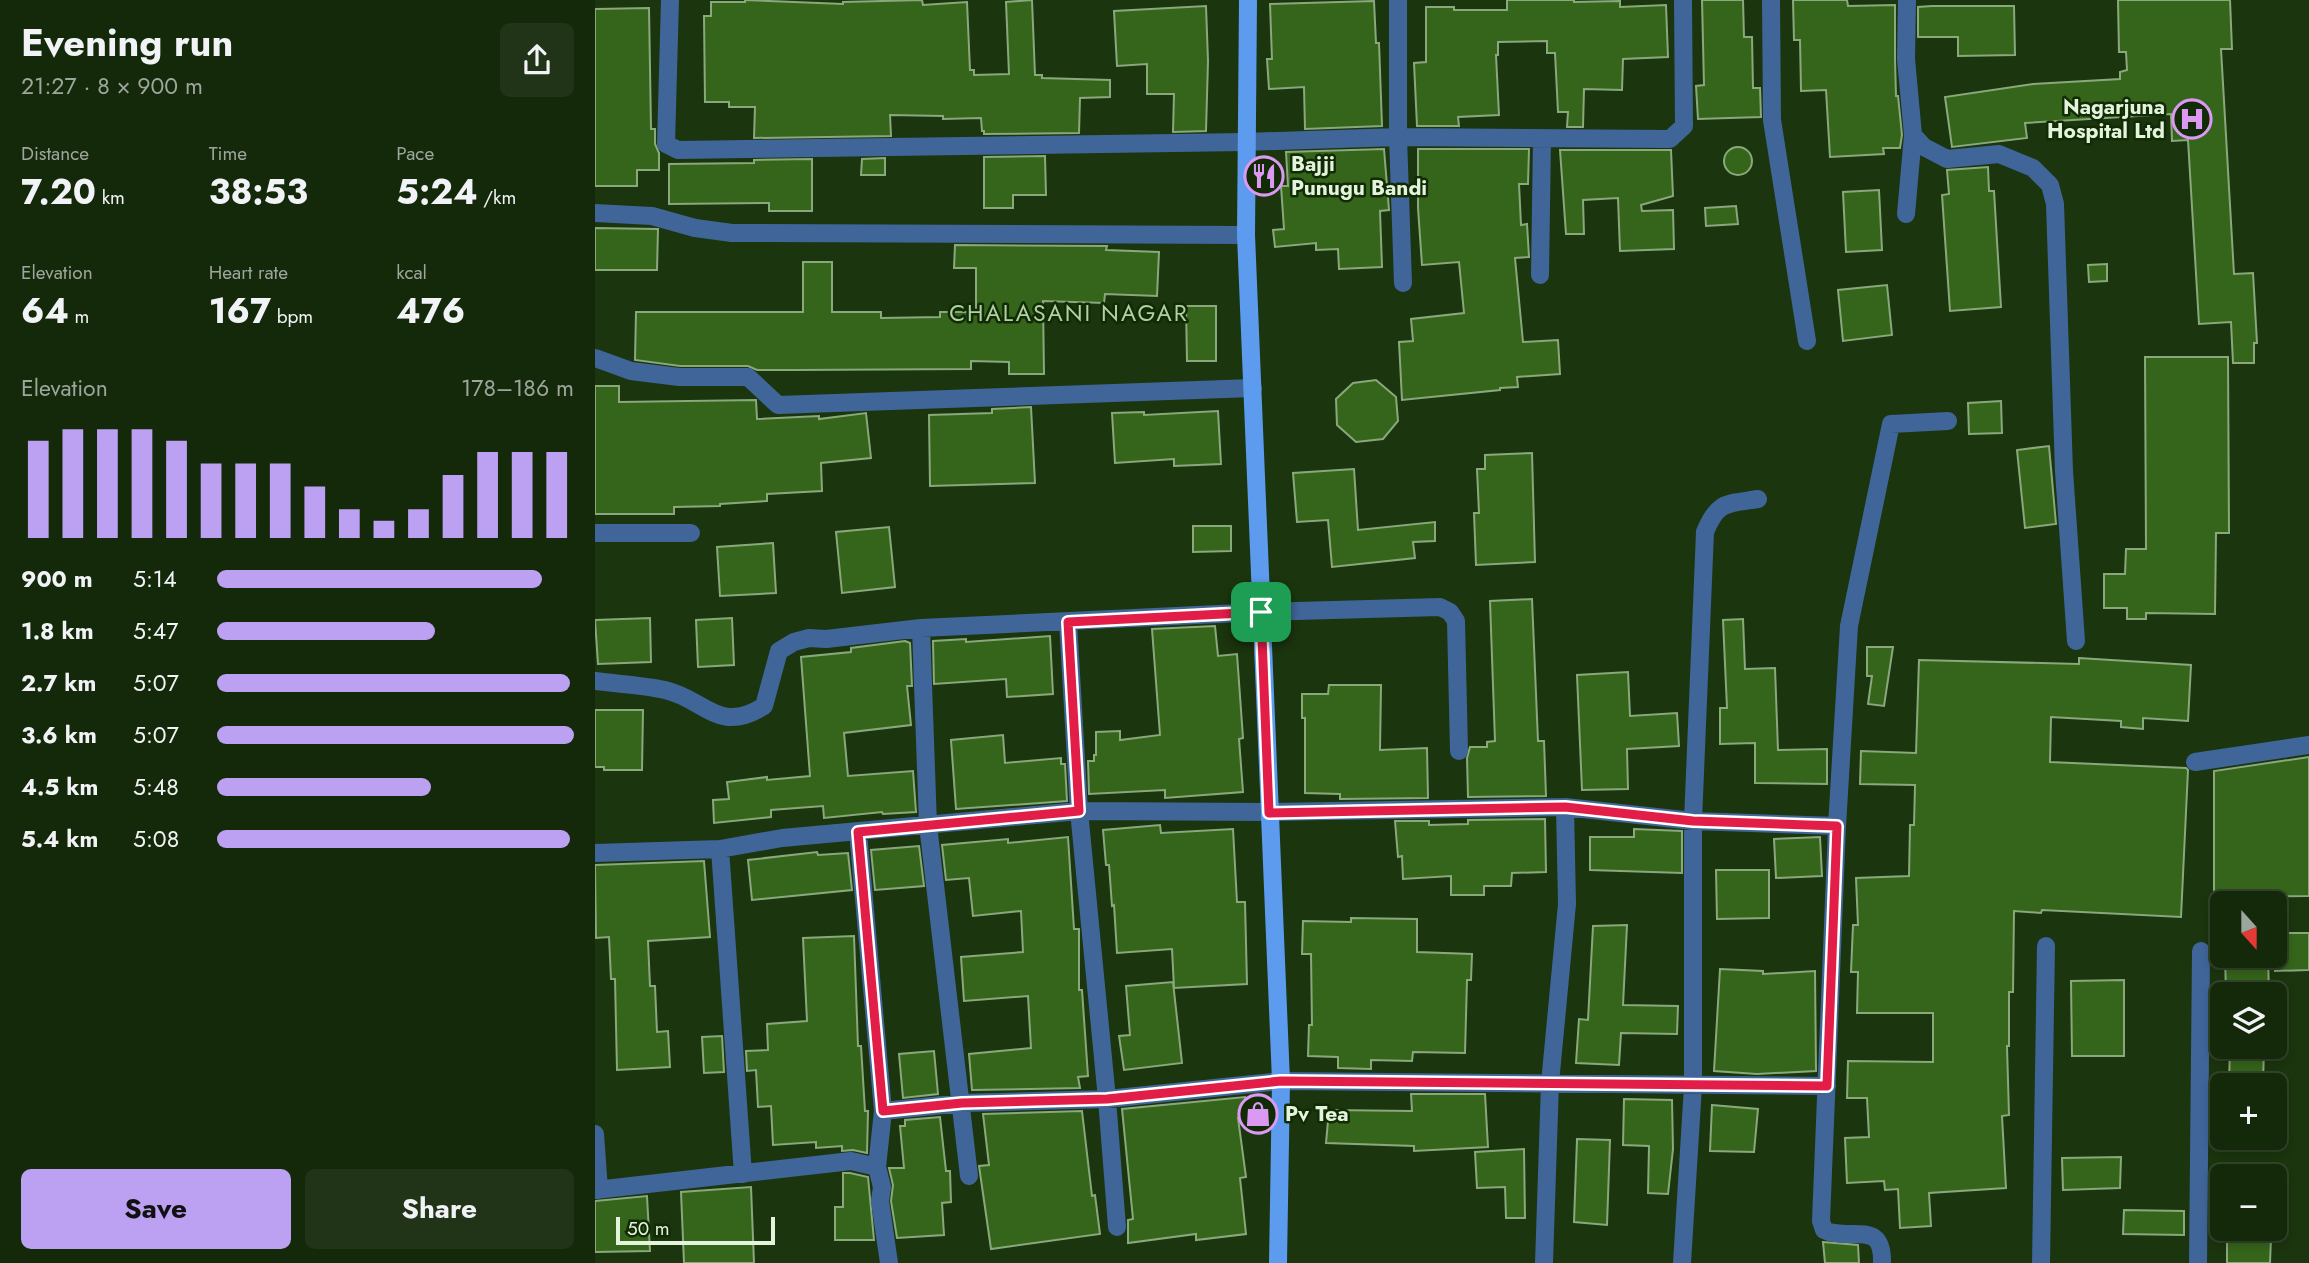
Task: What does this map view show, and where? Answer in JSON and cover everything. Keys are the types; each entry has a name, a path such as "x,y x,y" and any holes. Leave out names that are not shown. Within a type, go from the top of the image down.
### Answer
{"main road":[{"path":"1248,0 1245,142 1247,235 1281,1081 1278,1263"}],"street":[{"path":"670,0 665,119 666,144 672,149 1245,142 1398,137 1670,139 1683,126 1683,0"},
{"path":"1398,0 1398,137 1403,283"},
{"path":"1771,0 1772,120 1807,341"},
{"path":"1906,214 1913,135 1906,59 1907,0"},
{"path":"1913,135 1924,147 1948,159 1999,154 2033,168 2050,185 2055,204 2064,471 2076,641"},
{"path":"1540,275 1542,138"},
{"path":"595,213 652,216 695,228 732,233 1247,235"},
{"path":"595,358 631,371 679,377 748,377 778,405 1253,388"},
{"path":"1882,1263 1879,1240 1872,1236 1833,1233 1821,1226 1837,826 1849,626 1891,424 1948,421"},
{"path":"1682,1263 1693,1086 1693,821 1705,532 1712,514 1724,504 1758,499"},
{"path":"595,534 691,533"},
{"path":"595,681 667,691 720,717 742,716 764,706 779,651 794,642 809,638 826,639 921,628 1261,612 1440,607 1450,612 1456,621 1459,751"},
{"path":"1068,622 1079,811 1117,1227"},
{"path":"921,628 928,825 969,1176"},
{"path":"2195,762 2309,745"},
{"path":"595,853 720,849 782,838 1079,811 1269,813 1565,807 1693,821 1837,826"},
{"path":"1544,1263 1550,1083 1567,904 1565,807"},
{"path":"858,832 883,1111 877,1167 882,1187 880,1201 888,1263"},
{"path":"720,849 743,1174"},
{"path":"2041,1263 2046,946"},
{"path":"2198,1263 2201,951"},
{"path":"883,1111 962,1103 1107,1099 1281,1081 1827,1086"},
{"path":"595,1134 597,1190 851,1161 877,1167"}],"building":[{"path":"745,0 843,4 922,0 923,5 967,2 970,70 974,70 974,75 1009,74 1006,2 1032,0 1035,75 1042,75 1042,78 1110,80 1110,97 1080,98 1079,133 984,134 981,118 943,119 943,116 890,115 891,136 754,138 755,107 729,107 729,102 705,102 704,16 711,16 711,2"},
{"path":"1507,0 1620,1 1620,7 1666,5 1668,57 1623,59 1622,90 1584,89 1583,127 1567,127 1568,112 1558,112 1555,53 1547,53 1547,41 1498,42 1496,55 1499,115 1458,117 1459,126 1417,126 1414,63 1426,62 1426,7 1507,10"},
{"path":"1702,0 1743,0 1744,37 1752,37 1753,88 1760,88 1761,117 1698,119 1696,86 1704,85"},
{"path":"1793,0 1847,0 1848,6 1895,5 1896,96 1902,135 1900,148 1883,148 1884,154 1830,157 1826,90 1801,91 1800,40 1794,40"},
{"path":"2118,0 2230,0 2232,49 2221,49 2234,274 2253,273 2257,343 2254,343 2254,363 2233,363 2231,322 2199,324 2188,140 2172,141 2171,114 2025,123 2027,138 1952,147 1945,97 2033,84 2120,79 2120,72 2127,70 2126,52 2119,52"},
{"path":"1374,1 1376,43 1379,43 1382,126 1305,129 1304,87 1269,89 1267,59 1272,59 1270,4"},
{"path":"1206,6 1206,131 1173,132 1174,94 1147,94 1147,64 1117,66 1114,11"},
{"path":"2014,6 2015,55 1958,56 1958,37 1918,37 1918,7"},
{"path":"649,8 651,129 655,129 659,170 637,170 637,186 595,186 595,9"},
{"path":"1738,147 1748,151 1752,161 1748,171 1738,175 1728,171 1724,161 1728,151"},
{"path":"1384,149 1389,210 1380,211 1382,267 1339,269 1338,249 1316,250 1316,243 1275,247 1273,230 1284,229 1281,186 1288,186 1286,152"},
{"path":"1418,149 1529,149 1528,184 1519,184 1521,225 1527,224 1529,257 1515,258 1523,342 1558,340 1560,374 1517,377 1518,387 1500,390 1402,400 1399,342 1413,341 1411,319 1464,313 1459,262 1422,265"},
{"path":"1560,150 1671,150 1673,196 1641,205 1642,211 1673,210 1674,249 1620,251 1618,198 1583,200 1584,234 1566,234"},
{"path":"1045,156 1046,195 1013,195 1013,208 984,208 984,157"},
{"path":"885,158 885,175 861,175 862,159"},
{"path":"812,159 812,211 769,211 769,203 669,204 669,164"},
{"path":"1988,167 1989,191 1994,191 2001,307 1950,311 1942,195 1949,194 1947,170"},
{"path":"1879,190 1882,250 1846,252 1843,192"},
{"path":"1736,206 1738,224 1706,226 1705,208"},
{"path":"595,228 658,229 657,270 595,270"},
{"path":"955,245 1107,246 1106,250 1159,252 1157,296 1105,294 1104,303 1043,301 1044,374 1009,374 1009,362 971,361 971,369 757,370 748,366 680,366 635,360 636,312 803,312 803,262 832,262 832,312 881,312 881,318 940,317 940,312 976,312 976,268 954,268"},
{"path":"2107,264 2107,281 2089,282 2088,265"},
{"path":"1887,285 1892,335 1843,341 1838,290"},
{"path":"1186,306 1216,306 1216,361 1187,361"},
{"path":"2145,357 2228,357 2229,533 2216,533 2215,614 2146,613 2146,619 2127,619 2127,608 2104,608 2104,574 2125,574 2126,549 2146,549"},
{"path":"1376,380 1396,397 1398,421 1383,439 1356,442 1337,425 1336,399 1353,383"},
{"path":"595,386 619,386 619,402 756,400 757,419 819,416 819,419 866,413 871,458 821,463 822,491 767,494 767,501 674,507 674,514 595,514"},
{"path":"2001,401 2002,433 1969,434 1968,403"},
{"path":"1031,407 1035,483 930,486 929,415 992,413 992,409"},
{"path":"1218,411 1221,464 1174,466 1174,459 1115,463 1112,413 1144,412 1144,415"},
{"path":"2049,446 2056,524 2025,528 2017,450"},
{"path":"1532,453 1535,562 1476,565 1474,513 1479,513 1477,469 1485,469 1485,455"},
{"path":"1354,469 1358,530 1435,522 1435,541 1413,542 1415,558 1332,567 1328,520 1297,522 1293,473"},
{"path":"1193,526 1231,526 1231,551 1193,552"},
{"path":"889,527 895,587 842,593 836,532"},
{"path":"773,543 776,593 720,596 717,547"},
{"path":"1532,599 1538,741 1544,741 1546,796 1468,797 1467,758 1470,747 1487,747 1487,742 1495,741 1490,601"},
{"path":"650,618 651,662 598,664 595,620"},
{"path":"732,618 734,665 698,667 696,620"},
{"path":"1743,619 1745,669 1775,668 1778,750 1827,749 1827,784 1755,783 1755,743 1720,744 1720,708 1727,708 1723,620"},
{"path":"1215,626 1218,656 1237,654 1243,738 1239,739 1243,792 1165,798 1165,790 1089,794 1088,761 1094,761 1096,755 1096,732 1120,731 1120,740 1160,735 1152,629"},
{"path":"1050,636 1053,694 1007,697 1006,679 934,684 933,641 966,639 966,642"},
{"path":"905,641 910,643 912,686 907,686 911,725 844,733 848,776 913,771 916,812 882,812 824,818 823,806 771,810 771,817 714,823 713,800 729,799 727,782 767,777 767,780 810,776 801,657 851,652 851,648"},
{"path":"1867,647 1893,647 1884,706 1868,704 1872,676 1867,676"},
{"path":"2079,658 2191,665 2188,721 2143,718 2143,729 2121,727 2121,721 2051,717 2050,762 2188,770 2181,917 2014,911 2013,992 2009,992 2007,1046 2009,1115 2002,1116 2006,1188 1929,1193 1931,1226 1900,1228 1898,1189 1885,1190 1884,1181 1847,1183 1845,1138 1869,1137 1867,1098 1847,1098 1848,1061 1933,1062 1933,1013 1857,1013 1858,972 1851,972 1853,925 1858,925 1856,878 1909,876 1910,825 1914,825 1915,785 1860,784 1861,751 1916,753 1919,660 2079,664"},
{"path":"1628,672 1630,716 1677,713 1679,746 1627,749 1628,789 1582,790 1577,675"},
{"path":"1329,685 1381,685 1380,750 1427,748 1428,798 1340,799 1340,794 1305,793 1305,718 1302,718 1302,694 1328,694"},
{"path":"595,710 643,710 642,770 604,770 604,767 595,767"},
{"path":"1003,735 1005,763 1061,758 1061,764 1065,764 1067,801 956,809 951,740"},
{"path":"2309,757 2309,896 2287,896 2287,891 2214,891 2214,771"},
{"path":"1545,819 1546,872 1512,873 1511,886 1484,886 1484,895 1451,895 1451,876 1403,879 1402,856 1398,857 1395,821 1429,821 1429,825 1468,824 1468,820"},
{"path":"1160,825 1161,833 1233,829 1237,902 1245,902 1247,984 1174,988 1172,949 1117,953 1114,905 1112,906 1103,830"},
{"path":"1634,829 1682,831 1682,873 1590,870 1590,837 1634,837"},
{"path":"1068,837 1074,929 1079,929 1079,990 1082,990 1088,1076 1078,1077 1080,1088 972,1090 969,1054 1031,1048 1028,996 964,1001 961,957 1023,952 1021,911 973,916 969,878 946,880 942,845 1008,839 1008,843"},
{"path":"1820,837 1822,876 1776,878 1774,839"},
{"path":"919,846 924,886 875,890 871,850"},
{"path":"817,852 818,855 848,853 852,890 752,900 748,860"},
{"path":"704,861 710,937 648,941 650,986 655,986 657,1032 668,1031 670,1067 617,1070 615,979 611,979 609,937 596,938 595,865"},
{"path":"1716,870 1769,870 1769,918 1717,919"},
{"path":"1351,918 1417,919 1417,952 1472,954 1471,980 1467,980 1465,1053 1413,1052 1412,1061 1371,1060 1371,1069 1338,1068 1338,1057 1308,1056 1309,1025 1312,1025 1311,954 1302,954 1303,921 1351,922"},
{"path":"1627,925 1623,1005 1678,1006 1677,1034 1621,1033 1619,1065 1576,1063 1579,1019 1588,1020 1593,926"},
{"path":"2287,933 2309,933 2309,970 2275,971 2275,968 2287,968"},
{"path":"854,936 858,1046 861,1046 865,1111 868,1111 867,1153 842,1151 842,1146 816,1148 816,1142 773,1145 771,1106 758,1107 756,1070 747,1071 746,1051 768,1050 767,1024 807,1021 803,938"},
{"path":"2225,968 2268,968 2269,982 2226,982"},
{"path":"1720,969 1763,971 1763,974 1815,971 1816,1071 1757,1074 1714,1071"},
{"path":"2124,980 2124,1056 2072,1056 2071,981"},
{"path":"1173,982 1182,1063 1124,1070 1119,1036 1130,1035 1126,986"},
{"path":"722,1036 724,1072 704,1073 702,1037"},
{"path":"934,1051 938,1094 903,1098 899,1054"},
{"path":"2230,1059 2264,1059 2263,1073 2229,1073"},
{"path":"1411,1094 1485,1094 1488,1147 1414,1151 1414,1146 1326,1143 1329,1110 1412,1111"},
{"path":"1245,1097 1247,1117 1238,1118 1246,1177 1240,1178 1246,1234 1196,1240 1196,1234 1128,1243 1128,1220 1133,1219 1122,1109"},
{"path":"1624,1099 1672,1100 1673,1149 1668,1194 1648,1193 1649,1146 1623,1145"},
{"path":"1712,1105 1758,1109 1754,1152 1710,1151"},
{"path":"1082,1111 1092,1196 1095,1195 1100,1234 991,1249 979,1166 989,1165 983,1114"},
{"path":"940,1117 946,1171 950,1171 951,1202 942,1203 944,1235 897,1238 889,1168 904,1168 900,1126 905,1126 905,1120"},
{"path":"1577,1139 1610,1140 1607,1225 1574,1222"},
{"path":"1524,1149 1525,1218 1506,1218 1505,1187 1477,1188 1475,1152"},
{"path":"2121,1157 2120,1188 2063,1190 2062,1158"},
{"path":"843,1173 868,1177 874,1240 835,1240 835,1207 843,1207"},
{"path":"751,1187 754,1263 684,1263 681,1192"},
{"path":"647,1196 650,1251 595,1252 595,1201"},
{"path":"2124,1210 2184,1211 2184,1235 2123,1234"},
{"path":"2227,1241 2271,1241 2270,1263 2227,1263"},
{"path":"1823,1242 1858,1245 1859,1263 1825,1263"}],"place":[{"name":"Nagarjuna Hospital Ltd","path":"2192,119"},
{"name":"Bajji Punugu Bandi","path":"1264,176"},
{"name":"Pv Tea","path":"1258,1114"}],"district":[{"name":"CHALASANI NAGAR","path":"1069,313"}],"route":[{"path":"1261,612 1269,813 1565,807 1693,821 1837,826 1827,1086 1281,1081 1107,1099 962,1103 883,1111 858,832 1079,811 1068,622 1261,612"}]}
